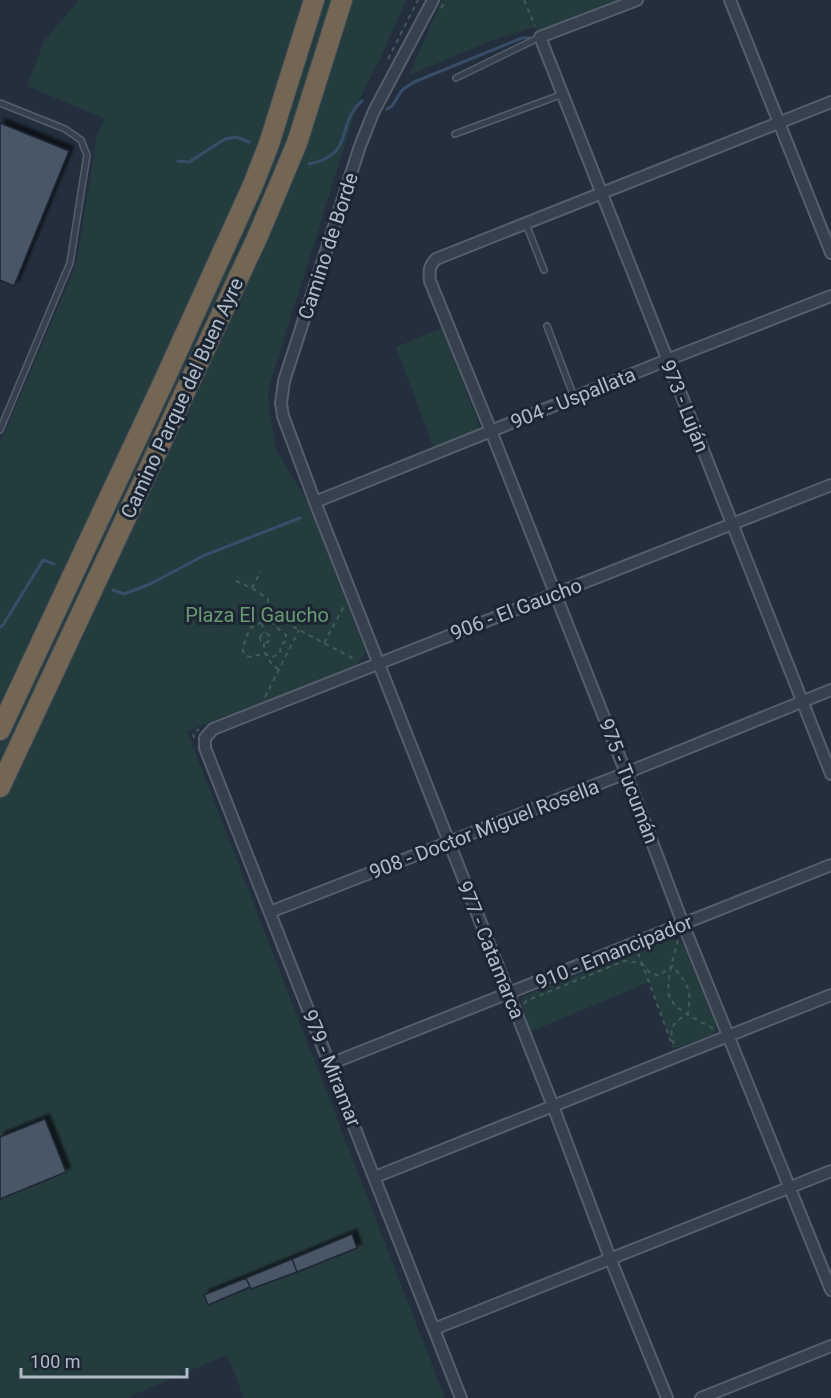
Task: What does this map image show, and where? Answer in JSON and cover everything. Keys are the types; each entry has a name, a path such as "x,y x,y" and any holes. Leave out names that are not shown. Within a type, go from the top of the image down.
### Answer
{"highway":[{"name":"Camino Parque del Buen Ayre","path":"0,730 253,185 272,135 314,0"},
{"name":"Camino Parque del Buen Ayre","path":"0,787 257,238 300,134 342,0"}],"street":[{"path":"540,37 637,0"},
{"path":"730,0 831,253"},
{"name":"Camino de Borde","path":"315,502 283,416 281,403 284,381 366,130 374,111 434,5"},
{"name":"973 - Luján","path":"540,37 831,774"},
{"path":"525,224 831,102"},
{"name":"975 - Tucumán","path":"525,224 436,259 429,272 430,281 492,431 627,773 683,924 831,1290"},
{"name":"904 - Uspallata","path":"315,502 831,296"},
{"name":"906 - El Gaucho","path":"206,738 213,729 831,485"},
{"name":"977 - Catamarca","path":"315,502 553,1106 610,1258 667,1398"},
{"name":"908 - Doctor Miguel Rosella","path":"270,912 627,773 831,690"},
{"name":"979 - Miramar","path":"206,738 205,748 461,1398"},
{"name":"910 - Emancipador","path":"330,1064 831,865"},
{"path":"375,1177 831,995"},
{"path":"434,1329 831,1171"},
{"path":"701,1398 831,1346"}],"lane":[{"path":"456,78 540,37"},
{"path":"455,134 563,94"},
{"path":"0,103 65,129 81,140 87,155 70,263 0,430"},
{"path":"525,224 544,270"},
{"path":"547,326 574,397"}],"path":[{"path":"434,5 443,7 446,0"},
{"path":"524,0 540,37"},
{"path":"252,588 261,571"},
{"path":"237,581 252,588 268,600 267,616 262,622 250,628 242,649 244,654 250,657 264,653 272,657 281,651 281,645 286,638 285,633 267,616"},
{"path":"324,643 345,605"},
{"path":"267,616 362,663"},
{"path":"262,622 264,633 270,637 269,642 264,644"},
{"path":"262,703 299,630"},
{"path":"264,633 260,639 264,644 264,653 279,670"},
{"path":"678,940 669,996 673,1002 688,1013 716,1030"},
{"path":"638,951 675,1049 671,1038 672,1029 676,1022 688,1013 691,999 689,987 672,966"},
{"path":"523,1005 526,1001 624,961 642,964 650,972 659,976 672,966"}],"green space":[{"name":"Plaza El Gaucho","path":"79,0 406,0 359,100 268,390 276,449 308,503 366,652 356,666 187,731 445,1398 244,1398 227,1355 126,1398 0,1398 0,444 76,265 97,135 105,119 27,86 44,41"},
{"path":"442,0 623,0 538,34 534,27 488,42 409,75"},
{"path":"442,328 481,430 434,448 396,347"},
{"path":"672,938 683,944 715,1022 716,1031 712,1035 674,1049 649,982 530,1032 521,1003 524,996"}],"building":[{"path":"0,123 69,151 14,286 0,280"},
{"path":"45,1119 66,1172 0,1199 0,1137"},
{"path":"352,1234 357,1248 297,1272 292,1259"},
{"path":"292,1259 297,1272 251,1289 246,1278"},
{"path":"246,1278 250,1287 208,1305 204,1295"}],"waterway":[{"path":"387,109 392,106 402,90 414,82 522,38 532,38"},
{"path":"309,164 324,160 333,154 343,138 349,119 362,101"},
{"path":"178,161 189,162 225,139 236,137 249,142"},
{"path":"113,590 124,594 150,584 205,555 300,518"},
{"path":"0,627 43,560 54,564"}]}
